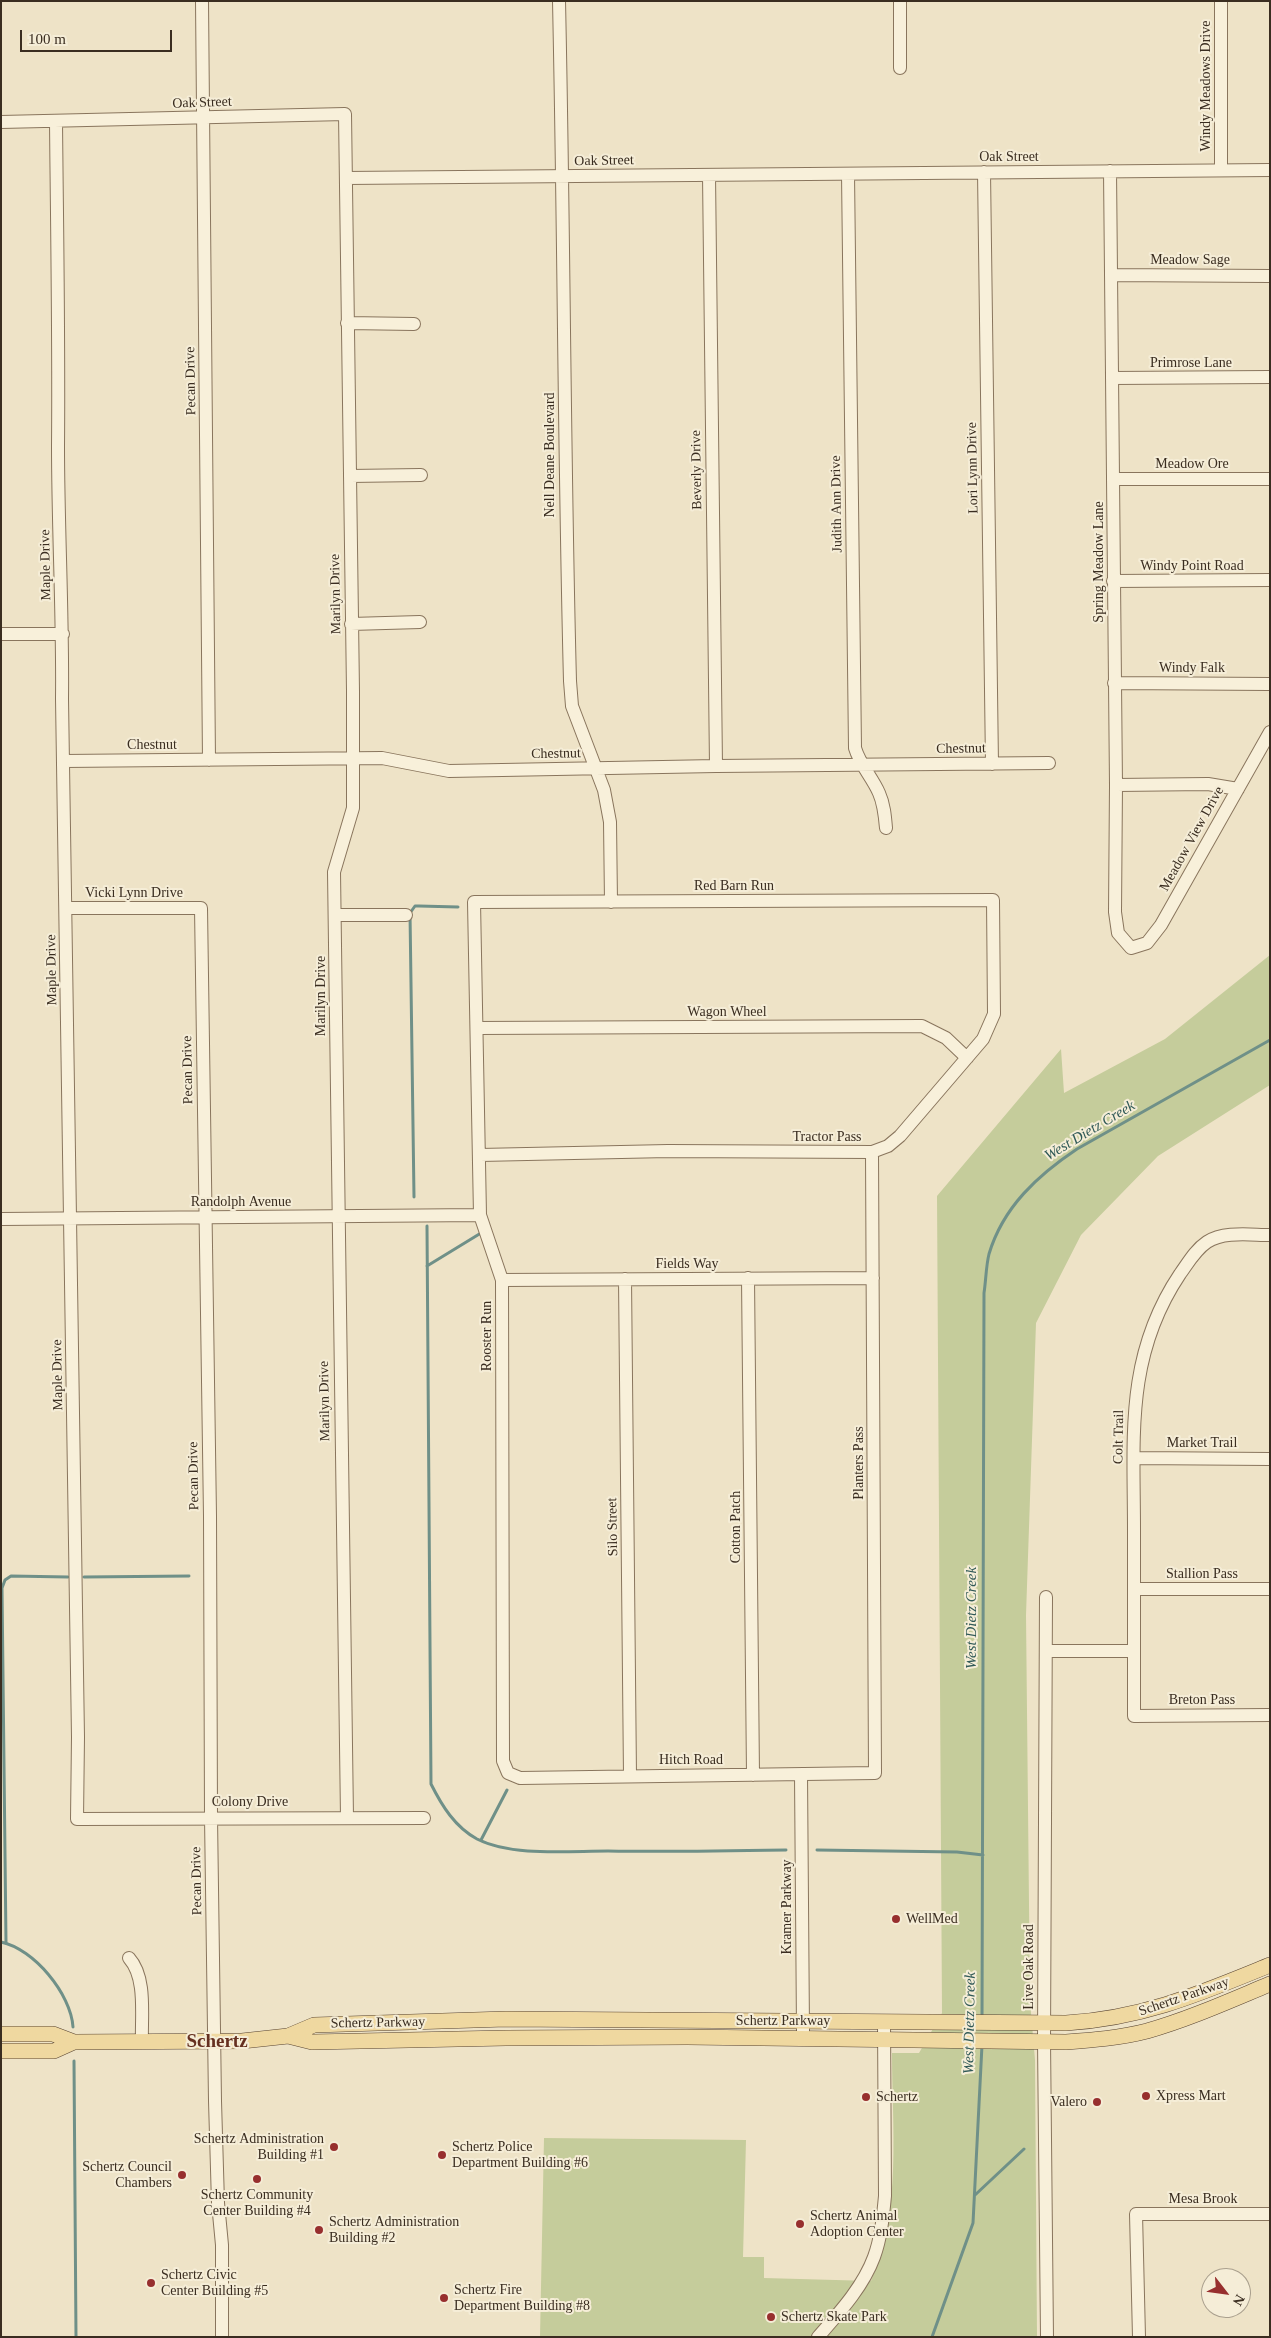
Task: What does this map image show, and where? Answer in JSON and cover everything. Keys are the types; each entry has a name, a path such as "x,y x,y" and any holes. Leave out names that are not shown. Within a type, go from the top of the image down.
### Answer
{"main road":[{"name":"Schertz Parkway","path":"1,2034 53,2034 74,2042 215,2042 288,2036 314,2025 506,2019 742,2022 803,2020 921,2023 1102,2021 1142,2013 1193,1997 1270,1965"},
{"name":"Schertz Parkway","path":"288,2036 312,2042 687,2037 1044,2041 1104,2039 1146,2031 1199,2014 1270,1984"},
{"path":"506,2019 506,2038"},
{"path":"577,2020 577,2038"},
{"path":"686,2020 687,2037"},
{"path":"742,2022 742,2038"},
{"path":"346,2042 347,2023"},
{"path":"398,2041 399,2023"},
{"name":"Schertz Parkway","path":"1,2051 54,2051 74,2042"}],"street":[{"name":"Pecan Drive","path":"202,1 209,760"},
{"name":"Nell Deane Boulevard","path":"559,1 563,176 565,504 570,681 572,706 604,790 610,822 611,902"},
{"path":"900,1 900,68"},
{"name":"Windy Meadows Drive","path":"1221,1 1221,170"},
{"name":"Oak Street","path":"1,122 345,114 346,178 1270,170"},
{"name":"Maple Drive","path":"56,121 60,395 58,446 63,634 78,1737 77,1819"},
{"name":"Spring Meadow Lane","path":"1110,171 1114,478 1115,912 1118,932 1131,948"},
{"name":"Lori Lynn Drive","path":"984,172 992,764"},
{"name":"Beverly Drive","path":"709,174 716,766"},
{"name":"Judith Ann Drive","path":"848,174 855,748 862,765 879,792 884,808 886,828"},
{"name":"Marilyn Drive","path":"346,178 353,808 334,872 347,1817"},
{"name":"Meadow Sage","path":"1111,275 1270,276"},
{"path":"347,323 414,324"},
{"name":"Primrose Lane","path":"1112,378 1270,377"},
{"path":"350,476 421,475"},
{"name":"Meadow Ore","path":"1114,478 1270,478"},
{"name":"Windy Point Road","path":"1114,581 1270,580"},
{"path":"351,624 420,622"},
{"path":"1,634 63,634"},
{"name":"Windy Falk","path":"1114,683 1270,684"},
{"name":"Meadow View Drive","path":"1131,948 1147,944 1161,925 1270,732"},
{"name":"Chestnut","path":"64,761 393,759 423,768 449,771 1050,763"},
{"path":"1116,785 1208,784 1238,789"},
{"name":"Red Barn Run","path":"474,902 994,900"},
{"name":"Tractor Pass","path":"480,1155 668,1151 872,1152 888,1146 900,1136 983,1039 994,1014 994,900"},
{"name":"Rooster Run","path":"474,902 480,1215 502,1280 503,1761 508,1773"},
{"name":"Vicki Lynn Drive","path":"66,908 201,908"},
{"name":"Pecan Drive","path":"201,908 210,1516 211,1817 218,2204 222,2245 222,2337"},
{"path":"335,915 406,915"},
{"name":"Wagon Wheel","path":"477,1028 922,1026 946,1038 967,1058"},
{"name":"Planters Pass","path":"872,1152 875,1773"},
{"name":"Randolph Avenue","path":"1,1219 480,1215"},
{"name":"Colt Trail","path":"1134,1716 1134,1458 1135,1399 1138,1374 1151,1331 1165,1299 1194,1254 1206,1242 1226,1236 1270,1235"},
{"name":"Cotton Patch","path":"748,1278 753,1775"},
{"name":"Fields Way","path":"502,1280 873,1278"},
{"name":"Silo Street","path":"625,1279 630,1776"},
{"name":"Market Trail","path":"1134,1458 1270,1459"},
{"name":"Stallion Pass","path":"1134,1589 1270,1589"},
{"name":"Live Oak Road","path":"1046,1597 1044,2041 1047,2337"},
{"path":"1046,1651 1134,1650"},
{"name":"Breton Pass","path":"1134,1716 1270,1715"},
{"name":"Hitch Road","path":"508,1773 520,1778 875,1773"},
{"name":"Kramer Parkway","path":"801,1775 803,2038"},
{"name":"Colony Drive","path":"77,1819 211,1817 424,1818"},
{"path":"129,1958 136,1966 140,1981 142,2042"},
{"path":"818,2337 842,2309 859,2284 873,2258 882,2225 885,2196 884,2021"},
{"path":"53,2034 54,2051"},
{"name":"Mesa Brook","path":"1139,2337 1136,2214 1270,2214"}],"green space":[{"path":"1270,955 1270,1085 1158,1156 1081,1235 1036,1323 1026,1615 1030,2001 1035,2060 1037,2337 540,2337 544,2138 746,2140 743,2257 764,2257 764,2278 871,2281 881,2254 891,2198 894,2140 892,2053 919,2053 942,2013 937,1196 1061,1049 1064,1093 1165,1039"}],"waterway":[{"path":"414,1197 410,913 415,906 458,907"},
{"name":"West Dietz Creek","path":"982,2019 984,1293 989,1254 1003,1221 1013,1207 1036,1181 1063,1159 1077,1149 1270,1040"},
{"path":"427,1226 431,1784 440,1800 456,1822 477,1839 491,1845 524,1851 786,1850"},
{"path":"427,1266 481,1233"},
{"path":"6,1943 2,1588 5,1580 11,1576 68,1577"},
{"path":"84,1577 189,1576"},
{"path":"481,1840 507,1790"},
{"path":"817,1850 957,1852 983,1855"},
{"path":"1,1942 13,1946 26,1954 49,1975 66,2001 73,2027"},
{"name":"West Dietz Creek","path":"932,2337 973,2223 982,2045"},
{"path":"74,2061 76,2337"},
{"path":"975,2195 1024,2149"}],"place":[{"name":"WellMed","path":"896,1919"},
{"name":"Xpress Mart","path":"1146,2096"},
{"name":"Schertz","path":"866,2097"},
{"name":"Valero","path":"1097,2102"},
{"name":"Schertz Administration Building #1","path":"334,2147"},
{"name":"Schertz Police Department Building #6","path":"442,2155"},
{"name":"Schertz Council Chambers","path":"182,2175"},
{"name":"Schertz Community Center Building #4","path":"257,2179"},
{"name":"Schertz Animal Adoption Center","path":"800,2224"},
{"name":"Schertz Administration Building #2","path":"319,2230"},
{"name":"Schertz Civic Center Building #5","path":"151,2283"},
{"name":"Schertz Fire Department Building #8","path":"444,2298"},
{"name":"Schertz Skate Park","path":"771,2317"}],"district":[{"name":"Schertz","path":"217,2042"}]}
